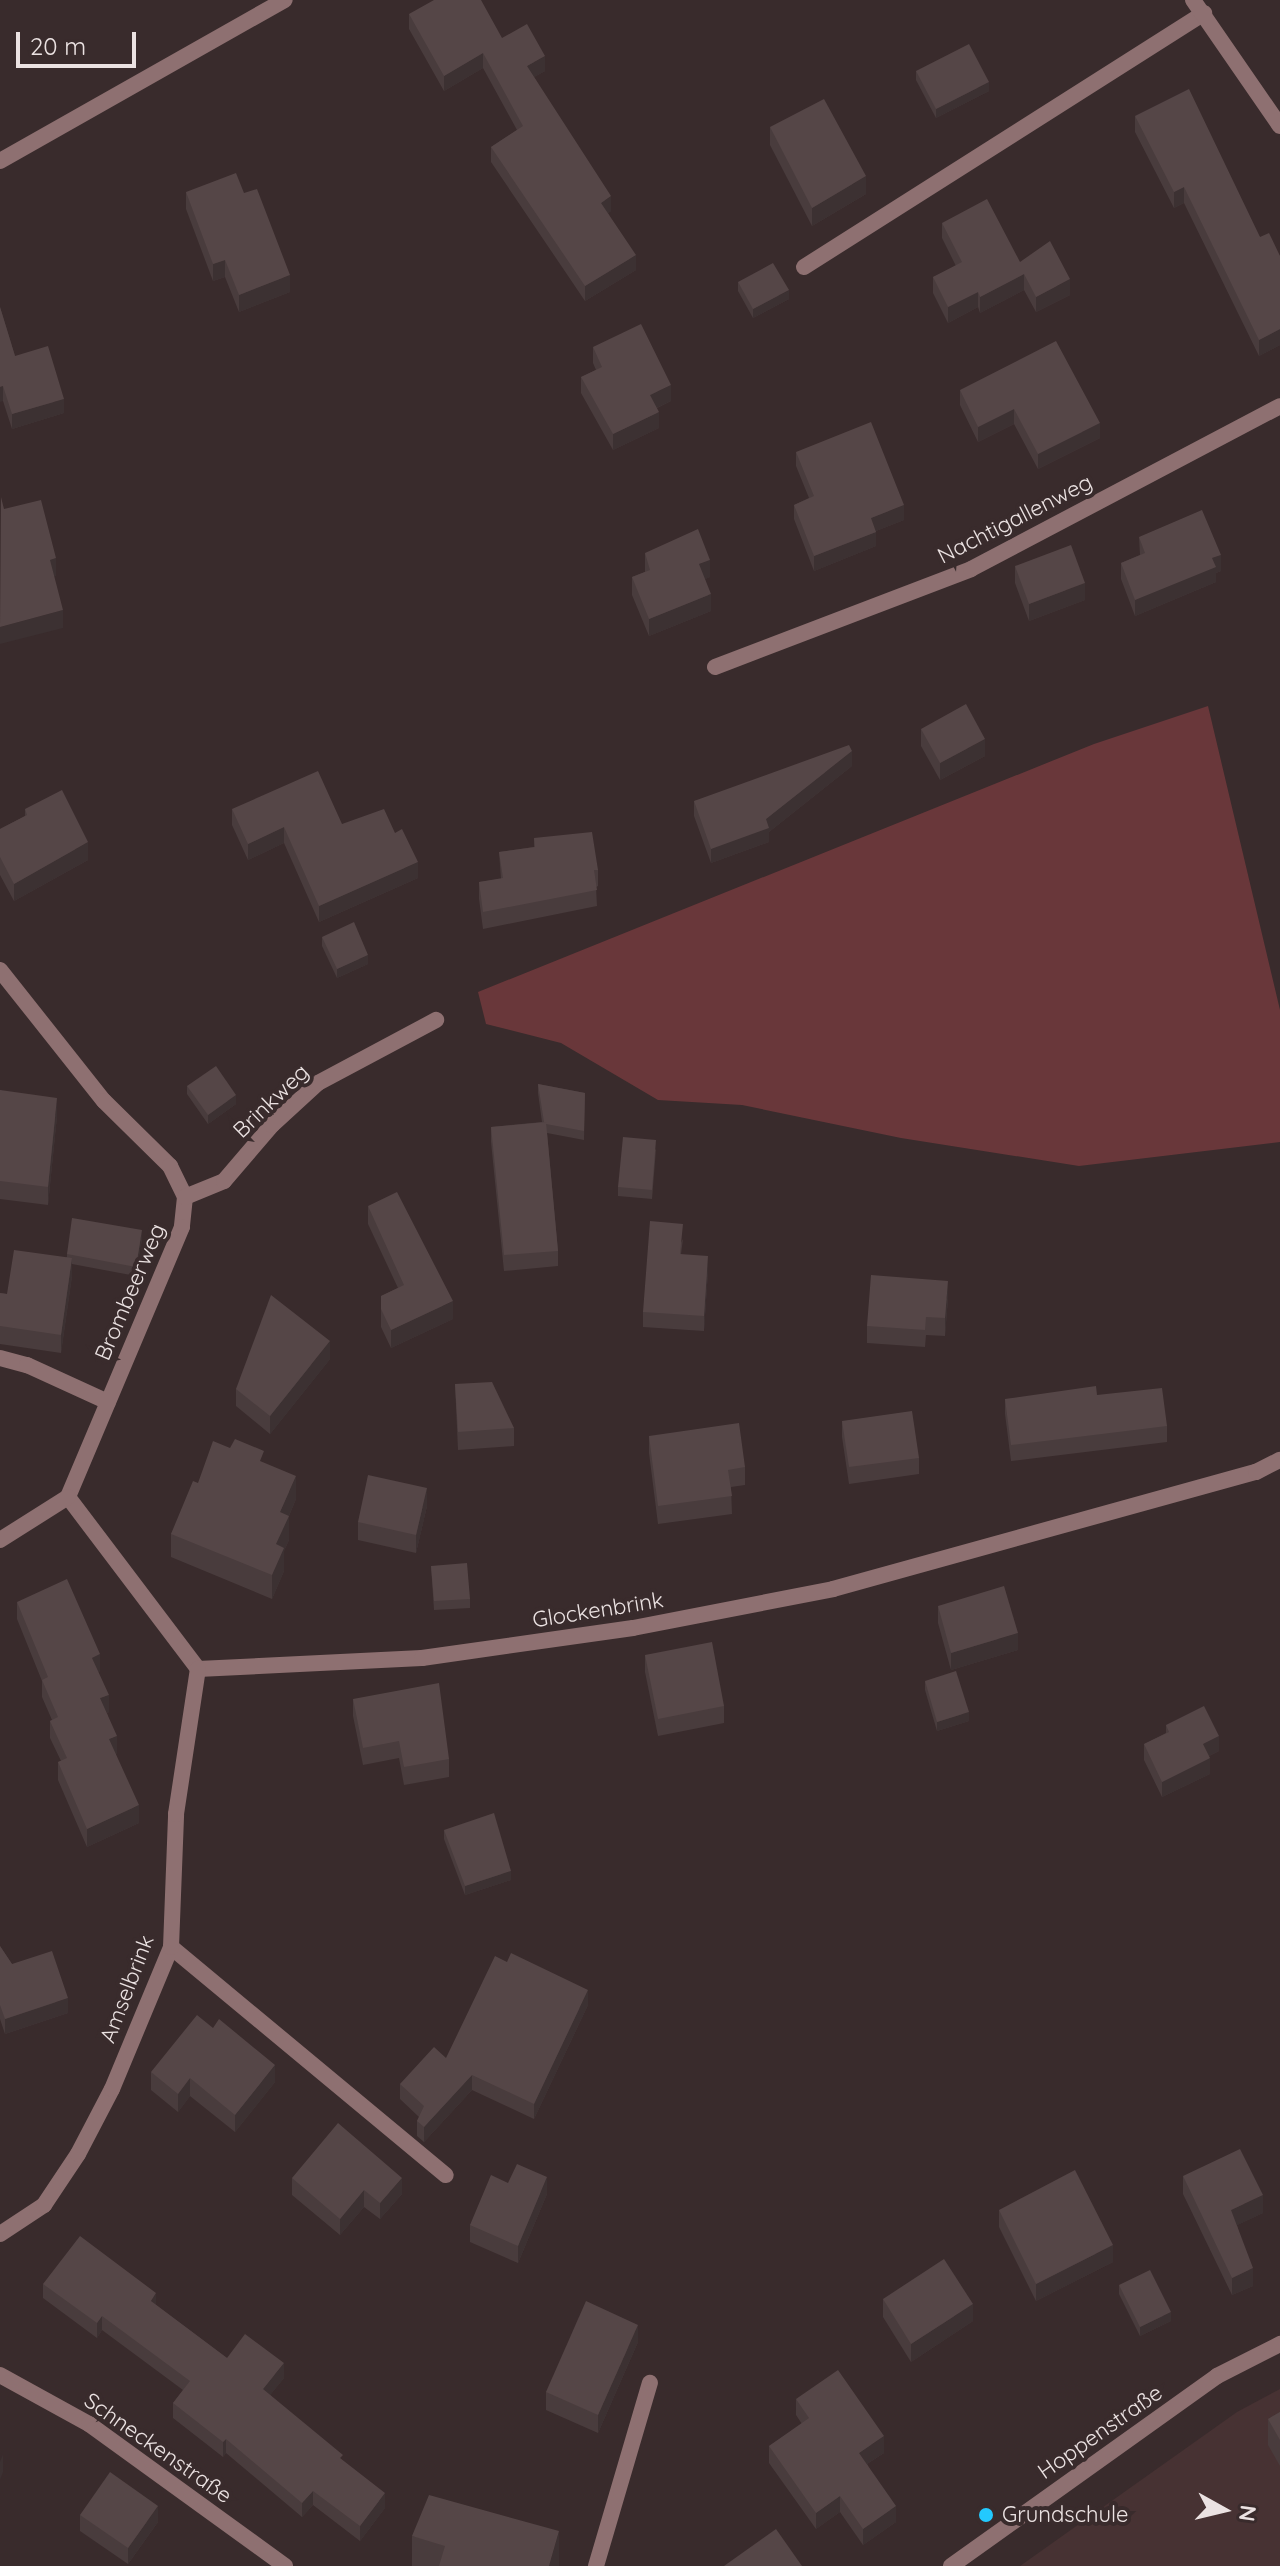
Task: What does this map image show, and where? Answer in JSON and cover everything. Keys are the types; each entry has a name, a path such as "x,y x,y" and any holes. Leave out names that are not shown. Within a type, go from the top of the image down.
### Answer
{"street":[{"path":"0,161 285,0"},
{"path":"1193,0 1280,126"},
{"path":"804,267 1204,13"},
{"name":"Nachtigallenweg","path":"715,667 971,569 1280,406"},
{"path":"0,970 104,1101 170,1166 185,1197"},
{"name":"Brinkweg","path":"185,1197 224,1181 272,1125 318,1083 436,1020"},
{"name":"Brombeerweg","path":"68,1497 182,1227 185,1197"},
{"path":"0,1358 27,1365 108,1402"},
{"name":"Glockenbrink","path":"198,1669 422,1658 664,1622 833,1589 1256,1472 1280,1460"},
{"path":"0,1540 68,1497 198,1669"},
{"name":"Amselbrink","path":"0,2234 44,2205 78,2154 112,2089 171,1947 176,1814 198,1669"},
{"path":"171,1947 446,2175"},
{"name":"Hoppenstraße","path":"951,2566 1217,2376 1280,2344"},
{"name":"Schneckenstraße","path":"0,2375 89,2424 285,2566"},
{"path":"596,2566 650,2383"}],"shaded area":[{"path":"1208,706 1280,1010 1280,1142 1079,1166 901,1138 742,1105 658,1100 561,1043 486,1024 478,992 1094,744"},
{"path":"1280,2389 1280,2566 1020,2566 1237,2412"}],"building":[{"path":"434,0 481,0 502,38 527,24 545,56 527,66 611,196 601,203 636,255 585,286 491,147 523,126 483,53 444,76 409,14"},
{"path":"969,44 989,82 936,109 916,71"},
{"path":"1189,89 1260,237 1269,233 1280,256 1280,329 1259,340 1184,187 1174,192 1135,116"},
{"path":"824,99 866,176 812,208 770,127"},
{"path":"236,173 244,193 257,189 290,275 239,295 225,260 213,264 186,192"},
{"path":"987,199 1020,262 1050,241 1070,279 1036,297 1024,274 980,297 978,292 948,307 933,277 962,262 942,223"},
{"path":"773,263 789,290 753,309 738,282"},
{"path":"0,307 15,356 48,346 64,399 12,414 3,386 0,387"},
{"path":"641,324 671,385 650,395 659,412 613,434 581,377 602,367 593,347"},
{"path":"1056,341 1100,423 1038,454 1014,409 978,427 960,390"},
{"path":"871,422 904,505 871,518 876,532 814,556 794,505 814,496 796,452"},
{"path":"1,497 4,509 41,500 56,558 50,560 63,610 0,627"},
{"path":"1202,510 1221,555 1212,558 1216,567 1135,600 1121,563 1145,553 1139,537"},
{"path":"698,529 710,560 699,564 711,594 649,619 632,577 650,570 645,553"},
{"path":"1071,545 1085,583 1029,604 1015,566"},
{"path":"966,704 985,739 940,763 921,729"},
{"path":"849,745 852,751 766,819 769,828 711,849 694,801"},
{"path":"318,771 342,824 384,809 395,833 402,829 418,862 319,906 284,827 248,844 232,809"},
{"path":"62,790 88,842 14,884 0,857 0,829 27,815 25,809"},
{"path":"592,832 598,870 594,870 597,890 483,912 479,882 503,878 499,852 535,847 534,838"},
{"path":"354,922 368,955 337,969 322,937"},
{"path":"216,1066 236,1095 208,1115 187,1086"},
{"path":"538,1084 585,1093 584,1131 544,1122"},
{"path":"0,1090 57,1098 48,1187 0,1181"},
{"path":"546,1122 558,1251 504,1255 491,1127"},
{"path":"623,1137 656,1140 652,1190 618,1187"},
{"path":"397,1192 453,1301 391,1330 381,1309 381,1296 404,1285 368,1206"},
{"path":"72,1218 142,1230 136,1267 67,1254"},
{"path":"650,1221 683,1224 680,1254 708,1256 704,1316 643,1312"},
{"path":"14,1250 72,1258 61,1335 0,1326 0,1293 7,1294"},
{"path":"871,1275 948,1281 945,1318 926,1317 925,1330 867,1326"},
{"path":"271,1295 330,1341 270,1416 236,1389"},
{"path":"492,1382 514,1428 458,1432 455,1384"},
{"path":"1096,1386 1097,1395 1162,1388 1167,1426 1011,1445 1005,1399"},
{"path":"912,1411 919,1458 849,1467 842,1421"},
{"path":"739,1423 745,1467 728,1470 732,1496 658,1506 649,1436"},
{"path":"235,1439 264,1451 260,1461 296,1476 280,1512 289,1516 276,1544 284,1548 272,1575 171,1534 193,1481 198,1483 213,1441 230,1448"},
{"path":"368,1475 427,1488 416,1535 358,1522"},
{"path":"467,1563 470,1599 434,1601 431,1566"},
{"path":"67,1579 100,1654 92,1658 109,1695 100,1698 117,1736 109,1739 139,1805 87,1829 58,1762 67,1758 50,1721 58,1717 42,1680 48,1677 17,1602"},
{"path":"1004,1586 1018,1633 951,1653 938,1606"},
{"path":"712,1642 724,1706 658,1719 645,1655"},
{"path":"956,1671 969,1712 937,1722 925,1681"},
{"path":"439,1683 449,1759 404,1767 399,1741 363,1748 353,1699"},
{"path":"1204,1706 1219,1736 1203,1744 1210,1758 1162,1782 1144,1744 1169,1732 1166,1725"},
{"path":"494,1813 511,1871 465,1886 444,1830"},
{"path":"0,1946 12,1964 52,1951 68,1998 5,2019 0,2005"},
{"path":"511,1953 588,1990 534,2104 472,2075 424,2127 417,2121 424,2106 400,2084 434,2047 446,2058 495,1956 507,1962"},
{"path":"197,2015 213,2028 219,2019 275,2065 235,2115 190,2078 178,2094 151,2072"},
{"path":"338,2123 402,2178 380,2203 364,2190 340,2219 292,2178"},
{"path":"1240,2149 1263,2195 1231,2210 1253,2268 1232,2278 1183,2176"},
{"path":"517,2164 547,2177 518,2246 470,2225 491,2175 508,2183"},
{"path":"1075,2170 1113,2245 1036,2284 999,2210"},
{"path":"80,2236 156,2293 151,2301 227,2358 245,2334 284,2363 263,2389 343,2455 340,2458 385,2493 360,2526 313,2491 302,2503 226,2439 223,2442 173,2403 190,2381 102,2316 97,2323 43,2284"},
{"path":"944,2259 973,2304 911,2344 883,2299"},
{"path":"1150,2270 1171,2312 1140,2327 1119,2285"},
{"path":"586,2301 638,2325 598,2415 546,2392"},
{"path":"838,2370 884,2436 859,2453 896,2506 863,2529 840,2496 816,2513 769,2446 809,2418 796,2399"},
{"path":"1280,2412 1280,2440 1268,2419"},
{"path":"110,2472 158,2506 128,2548 80,2515"},
{"path":"429,2495 559,2531 549,2566 439,2566 445,2546 412,2536"},
{"path":"776,2529 802,2566 724,2566"}],"place":[{"name":"Grundschule","path":"986,2515"}]}
